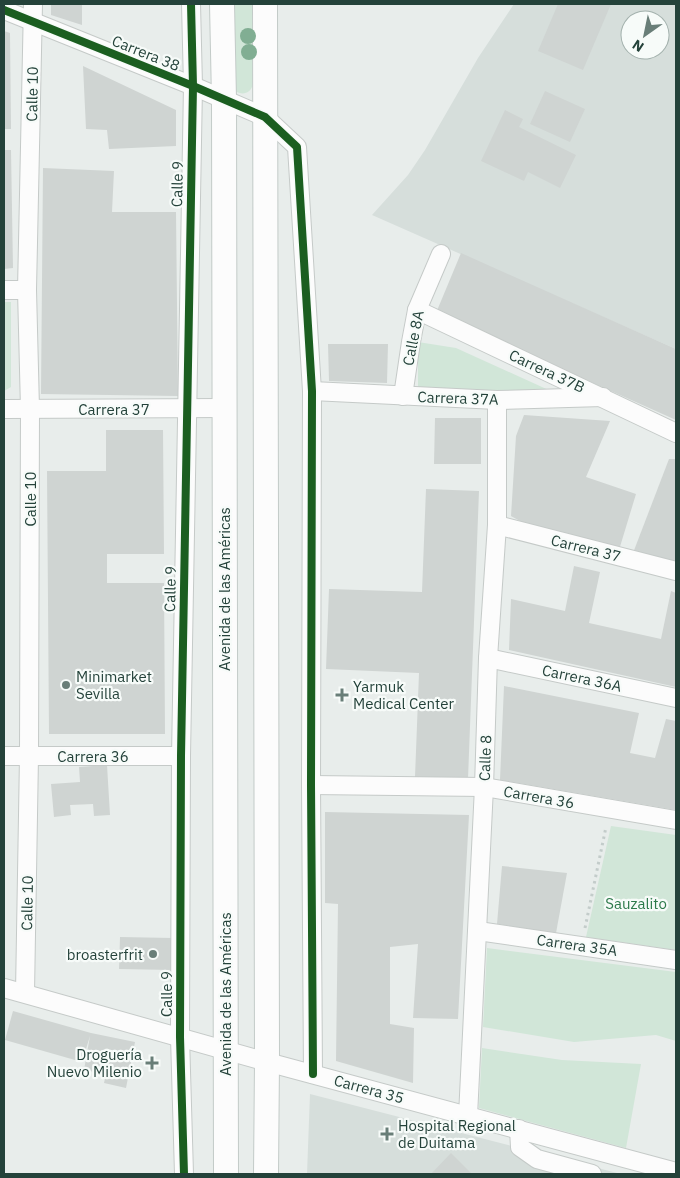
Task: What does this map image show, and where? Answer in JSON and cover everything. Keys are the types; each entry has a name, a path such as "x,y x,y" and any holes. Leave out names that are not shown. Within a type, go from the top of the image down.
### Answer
{"main road":[{"name":"Avenida de las Américas","path":"222,4 224,99 226,1174"},
{"path":"265,4 266,1174"}],"street":[{"name":"Calle 10","path":"25,993 29,756 30,409 27,290 34,4"},
{"name":"Calle 9","path":"184,1174 180,1038 186,409 192,86 191,4"},
{"name":"Carrera 38","path":"4,10 265,117 297,147 312,391"},
{"name":"Calle 8A","path":"403,396 417,310 441,254"},
{"path":"4,290 27,290"},
{"name":"Carrera 37B","path":"417,310 676,433"},
{"path":"312,391 311,785 313,1074"},
{"name":"Carrera 37A","path":"312,391 497,400 603,397"},
{"name":"Calle 8","path":"468,1116 478,931 488,658 497,525 497,400"},
{"name":"Carrera 37","path":"4,409 224,408"},
{"name":"Carrera 37","path":"497,525 676,571"},
{"name":"Carrera 36A","path":"488,658 676,698"},
{"name":"Carrera 36","path":"4,756 182,756"},
{"name":"Carrera 36","path":"311,785 484,787 676,820"},
{"name":"Carrera 35A","path":"478,931 676,960"},
{"name":"Carrera 35","path":"4,988 267,1062 676,1172"},
{"path":"519,1129 520,1147 537,1159 592,1174"}],"path":[{"path":"582,946 610,809"}],"shaded area":[{"path":"514,4 676,4 676,349 372,215 408,175 425,150 478,58"},
{"name":"Hospital Regional de Duitama","path":"310,1094 621,1174 307,1174"}],"green space":[{"path":"231,4 252,4 253,84 249,91 244,93 235,91"},
{"path":"4,302 11,302 11,387 4,391"},
{"path":"418,342 456,348 553,392 418,388"},
{"name":"Sauzalito","path":"611,826 676,835 676,950 586,937"},
{"path":"487,948 676,972 676,1041 656,1035 574,1042 483,1027"},
{"path":"482,1048 562,1060 641,1064 626,1148 479,1108"}],"building":[{"path":"51,4 82,4 82,25 51,15"},
{"path":"558,4 611,4 583,70 538,51"},
{"path":"4,31 10,33 11,129 4,129"},
{"path":"83,66 176,110 176,146 109,149 107,130 86,129"},
{"path":"545,91 585,109 570,142 530,124"},
{"path":"505,110 523,119 519,127 576,155 560,188 528,172 524,181 481,161"},
{"path":"4,150 11,150 13,268 4,269"},
{"path":"43,168 114,171 112,212 176,212 178,396 41,394"},
{"path":"461,253 676,349 676,420 436,313"},
{"path":"328,344 388,344 387,383 329,381"},
{"path":"524,415 610,421 586,477 636,494 619,550 527,525 511,516 516,436"},
{"path":"435,418 481,418 481,464 434,464"},
{"path":"106,430 163,430 164,554 107,554 107,583 164,583 165,734 49,734 47,471 106,471"},
{"path":"669,459 676,459 676,565 633,553"},
{"path":"426,489 479,491 468,779 415,777 419,673 326,669 329,589 422,592"},
{"path":"574,566 600,572 589,623 661,639 671,591 676,593 676,687 509,650 511,599 565,611"},
{"path":"504,686 639,713 630,753 655,758 666,719 676,721 676,810 500,780"},
{"path":"107,765 110,815 94,816 93,804 70,805 71,815 54,817 51,784 80,782 79,767"},
{"path":"325,812 469,815 458,1019 413,1018 418,944 390,947 390,1024 414,1028 413,1083 336,1061 338,904 325,903"},
{"path":"502,866 567,873 556,933 497,924"},
{"path":"120,937 173,938 172,970 119,969"},
{"path":"13,1011 91,1033 135,1042 126,1088 104,1083 106,1074 84,1070 90,1036 82,1062 5,1040"},
{"path":"451,1153 472,1174 431,1174"}],"cycle path":[{"path":"184,1174 180,1037 181,756 193,86 191,4"},
{"path":"4,10 265,117 297,147 312,391 311,785 313,1074"}],"place":[{"name":"Minimarket Sevilla","path":"66,685"},
{"name":"Yarmuk Medical Center","path":"342,695"},
{"name":"broasterfrit","path":"153,954"},
{"name":"Droguería Nuevo Milenio","path":"152,1063"},
{"name":"Hospital Regional de Duitama","path":"387,1134"}]}
